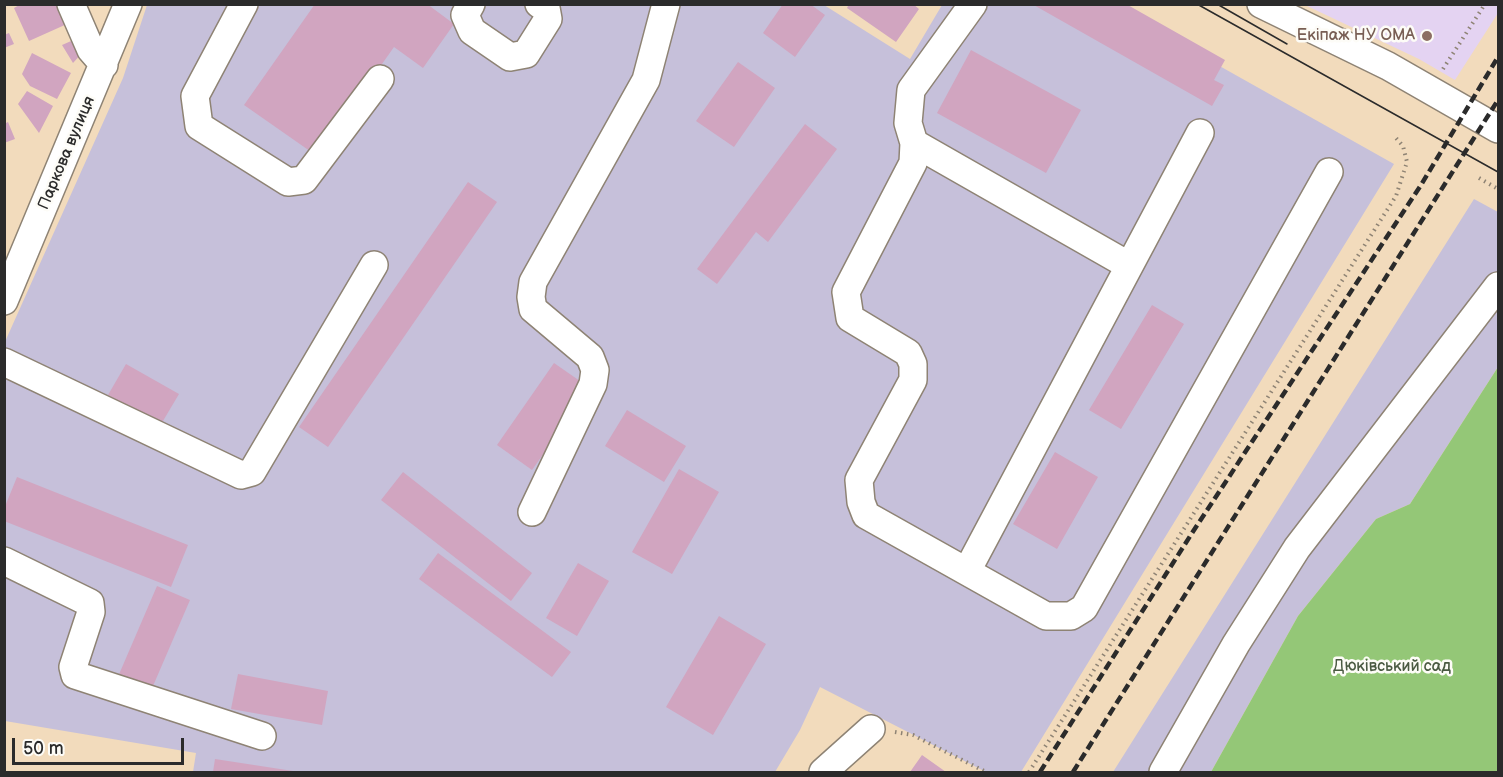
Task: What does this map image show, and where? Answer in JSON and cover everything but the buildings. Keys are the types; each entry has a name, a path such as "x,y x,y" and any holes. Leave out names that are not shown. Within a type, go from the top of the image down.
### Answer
{"street":[{"path":"71,4 91,50 104,65"},
{"name":"Паркова вулиця","path":"4,301 12,256 104,65 128,4"},
{"path":"244,4 195,96 199,126 288,182 304,180 380,79"},
{"path":"471,4 465,15 472,31 510,57 526,54 548,19 546,8 539,4"},
{"path":"532,512 593,384 595,370 590,357 533,309 531,297 533,282 646,80 666,4"},
{"path":"973,4 911,90 908,123 914,142 913,163 846,292 850,318 908,353 913,364 913,380 859,480 861,502 866,515 1046,616 1071,616 1084,608 1329,172"},
{"path":"1262,4 1388,66 1498,129"},
{"path":"967,572 1200,133"},
{"path":"914,142 1128,265"},
{"path":"4,362 241,475 252,472 374,265"},
{"path":"1163,772 1236,644 1297,548 1498,286"},
{"path":"4,561 90,603 91,612 73,667 75,675 262,736"},
{"path":"823,772 871,729"}],"path":[{"path":"1431,92 1485,4"},
{"path":"1029,772 1396,196 1407,162 1403,146 1396,138"},
{"path":"1479,178 1498,189"},
{"path":"871,729 913,735 986,772"}],"shaded area":[{"name":"Екіпаж НУ ОМА","path":"1498,4 1498,13 1455,80 1419,59 1305,5"},
{"path":"147,5 824,5 910,59 942,5 1111,5 1394,164 1021,772 986,772 820,687 800,730 775,772 193,772 196,753 5,721 4,344 123,78"},
{"path":"1474,199 1498,212 1498,367 1410,504 1376,519 1298,616 1211,772 1113,772"}],"green space":[{"name":"Дюківський сад","path":"1498,367 1498,772 1211,772 1298,616 1376,519 1410,504"}],"tram line":[{"path":"1197,4 1498,172"},
{"path":"1217,4 1287,44"}],"railway":[{"path":"1040,772 1194,530 1421,185 1498,57"},
{"path":"1073,772 1498,100"}],"place":[{"name":"Екіпаж НУ ОМА","path":"1427,36"}]}
